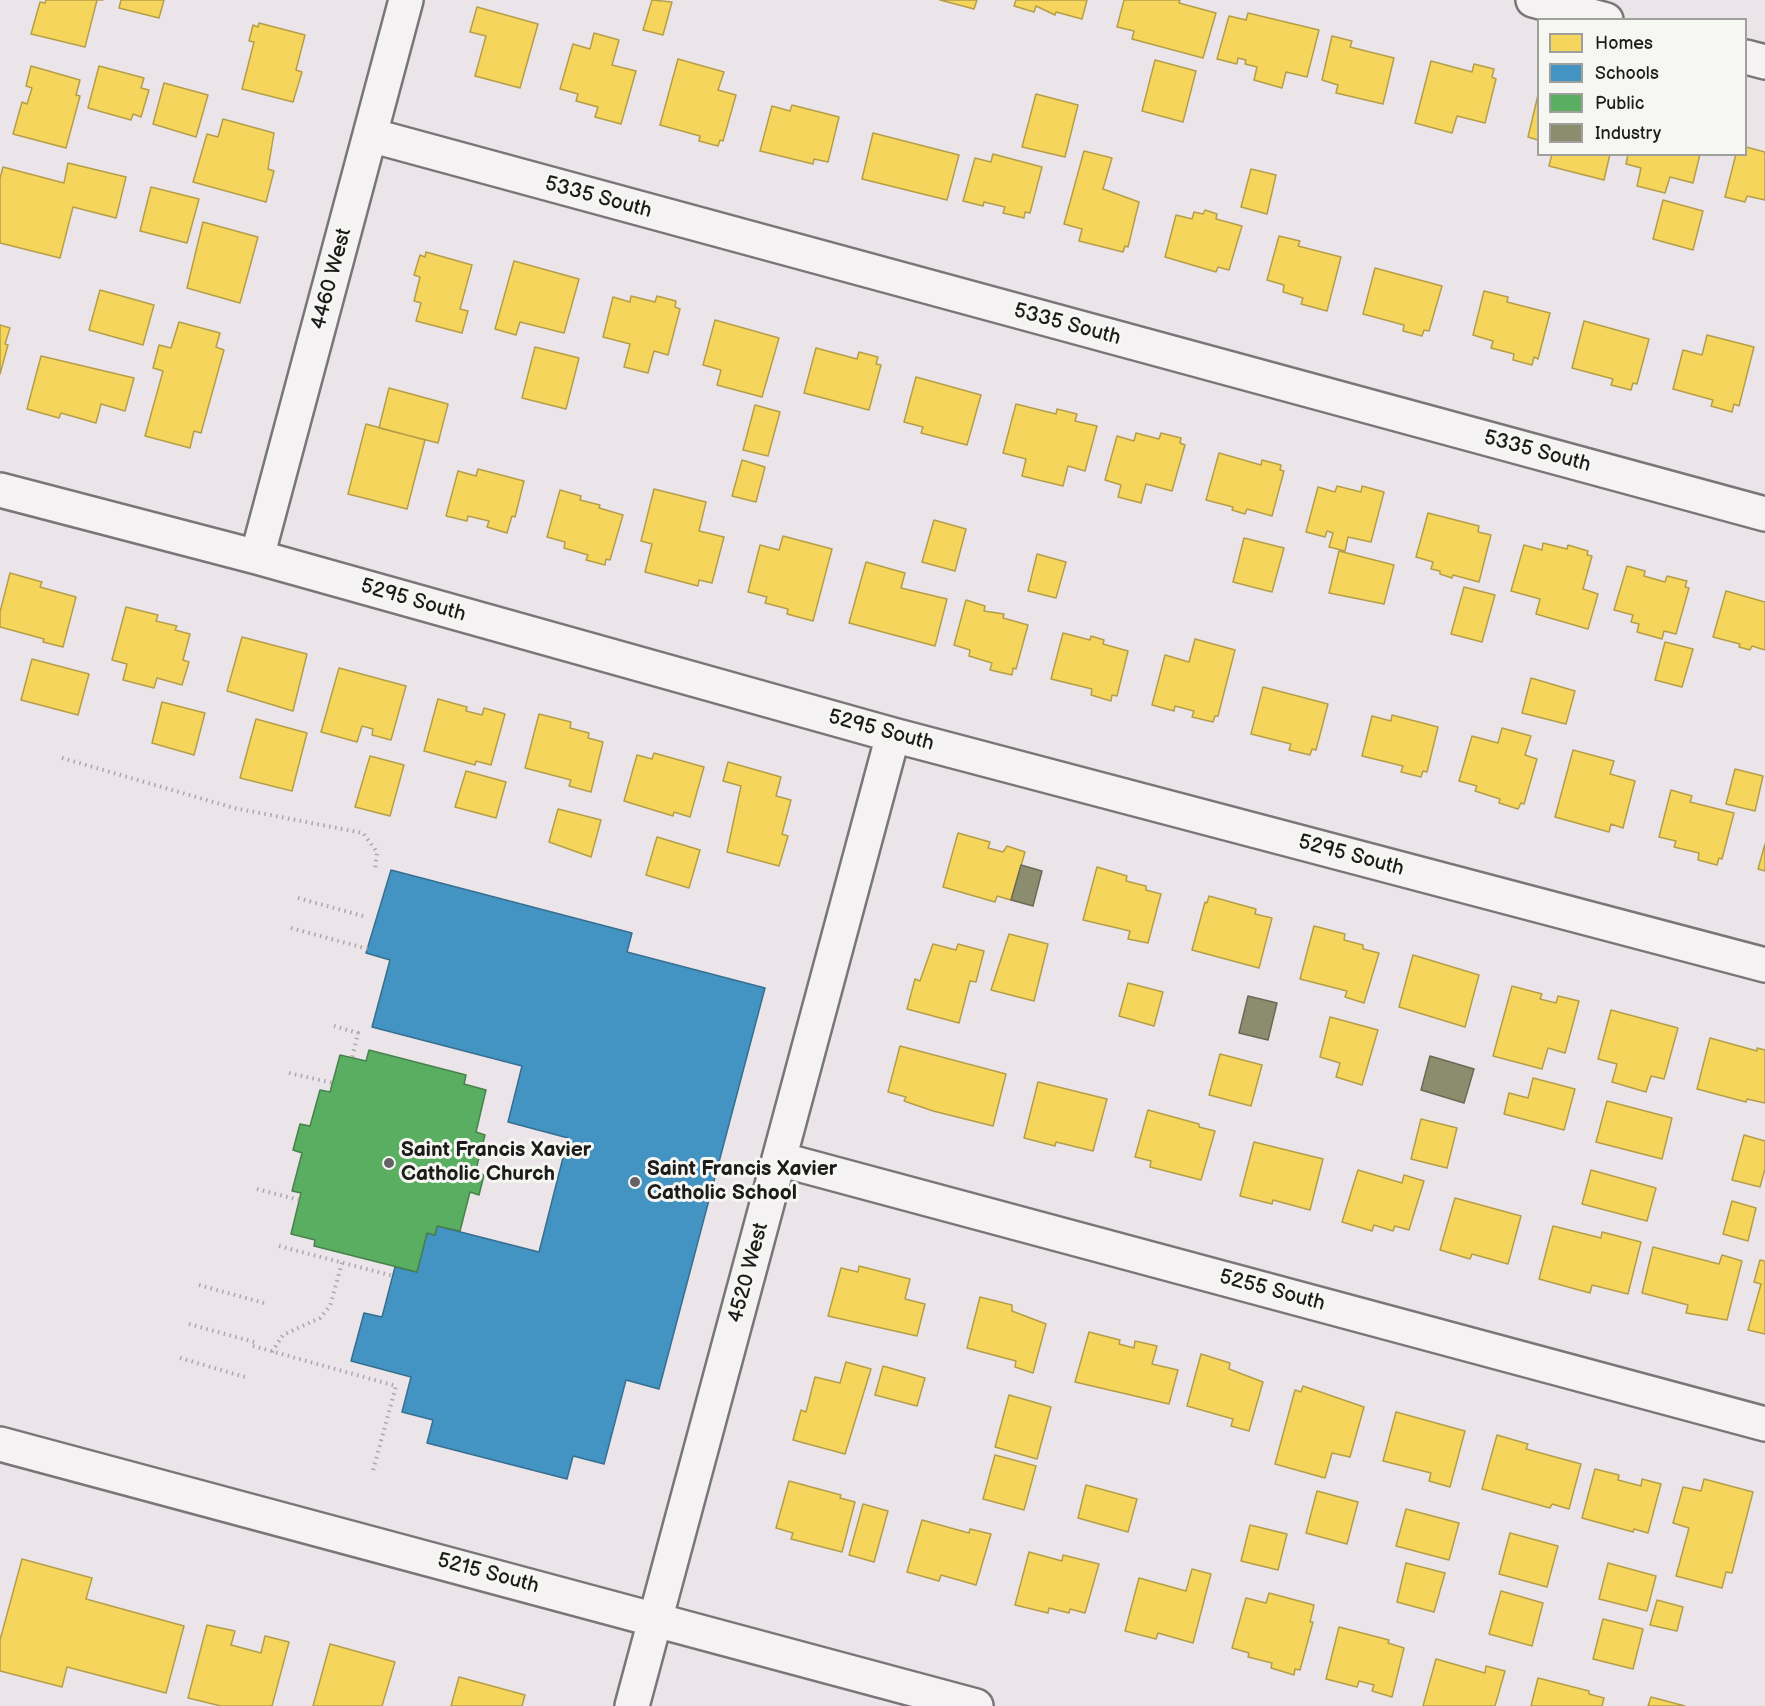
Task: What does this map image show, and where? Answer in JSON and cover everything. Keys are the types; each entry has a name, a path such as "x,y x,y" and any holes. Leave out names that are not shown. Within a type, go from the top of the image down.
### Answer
{"street":[{"name":"4460 West","path":"257,557 406,0"},
{"path":"1533,0 1599,18"},
{"path":"1747,57 1765,62"},
{"name":"5335 South","path":"370,135 1765,514"},
{"name":"5295 South","path":"0,490 257,557 893,735 1765,965"},
{"name":"4520 West","path":"632,1706 893,735"},
{"name":"5255 South","path":"779,1159 1765,1424"},
{"name":"5215 South","path":"0,1444 976,1706"}],"path":[{"path":"62,758 234,808 363,833 377,852 375,869"},
{"path":"298,898 363,916"},
{"path":"291,928 368,949"},
{"path":"334,1026 358,1033 352,1058"},
{"path":"289,1073 333,1083"},
{"path":"257,1189 299,1200"},
{"path":"279,1246 393,1276"},
{"path":"272,1352 283,1335 320,1318 330,1306 342,1263"},
{"path":"199,1285 264,1303"},
{"path":"189,1324 272,1352 396,1386 372,1474"},
{"path":"180,1358 244,1377"}],"building: Homes":[{"path":"46,0 97,0 85,47 31,34 40,2 45,3"},
{"path":"121,0 164,0 159,18 119,8"},
{"path":"652,0 672,2 663,35 643,30"},
{"path":"940,0 977,0 974,9"},
{"path":"1016,0 1087,0 1082,19 1056,12 1055,15 1036,6 1034,12 1014,6"},
{"path":"1124,0 1180,0 1179,3 1216,13 1203,58 1132,39 1134,31 1117,27"},
{"path":"477,7 538,24 520,88 475,76 486,36 470,32"},
{"path":"1248,13 1319,30 1307,77 1286,72 1282,88 1254,80 1257,67 1245,64 1246,60 1238,58 1237,64 1217,59 1229,16 1246,20"},
{"path":"259,23 305,35 296,70 302,72 293,102 242,89 254,42 249,41 253,25 258,27"},
{"path":"594,33 619,40 612,65 636,71 621,124 595,117 598,107 576,101 578,94 560,89 573,44 590,49"},
{"path":"1332,36 1352,41 1350,47 1394,58 1383,104 1336,93 1338,85 1322,80"},
{"path":"678,59 724,72 718,90 736,95 723,141 720,140 718,146 699,141 700,136 660,125"},
{"path":"1155,60 1196,71 1183,122 1142,111"},
{"path":"1431,61 1472,72 1474,64 1494,69 1492,77 1496,79 1485,123 1457,116 1452,133 1415,123"},
{"path":"31,66 80,80 76,95 80,96 66,148 13,134 22,102 27,104 32,88 26,86"},
{"path":"99,66 144,78 141,88 149,90 141,117 133,114 131,120 88,108"},
{"path":"164,83 208,95 196,137 153,124"},
{"path":"1036,94 1078,105 1065,157 1022,147"},
{"path":"1537,99 1537,140 1528,137"},
{"path":"792,105 839,117 828,162 814,159 813,164 760,151 772,106 790,111"},
{"path":"223,119 274,133 268,169 274,171 266,202 193,182 207,134 218,137"},
{"path":"873,133 959,155 947,200 862,179"},
{"path":"1747,147 1765,152 1765,200 1747,196 1745,202 1725,197 1735,156 1747,156"},
{"path":"1084,151 1112,158 1103,189 1139,202 1128,247 1125,246 1123,252 1079,241 1082,229 1064,224"},
{"path":"993,154 1042,167 1030,213 1025,212 1024,218 1003,213 1005,207 984,202 983,206 963,201 975,158 991,162"},
{"path":"1552,156 1610,156 1604,180 1549,166"},
{"path":"1628,156 1700,156 1693,183 1670,177 1665,193 1637,186 1641,168 1626,164"},
{"path":"68,163 126,177 116,218 73,207 60,258 0,243 0,178 3,167 64,183"},
{"path":"1251,169 1276,175 1267,214 1241,207"},
{"path":"151,187 199,199 187,243 140,231"},
{"path":"1663,200 1703,211 1693,250 1653,239"},
{"path":"1205,210 1217,214 1216,219 1242,226 1229,270 1218,267 1216,272 1165,257 1176,215 1192,219 1194,212 1203,214"},
{"path":"203,222 258,237 240,303 187,288"},
{"path":"1279,236 1300,241 1298,246 1341,257 1327,311 1301,304 1303,298 1283,292 1284,285 1267,280"},
{"path":"426,252 472,265 460,309 468,311 462,333 416,321 421,303 414,301 420,277 414,275 420,255 425,257"},
{"path":"514,261 579,279 564,333 520,322 516,335 495,329"},
{"path":"1375,268 1442,286 1429,331 1424,330 1422,336 1403,331 1404,325 1363,314"},
{"path":"100,290 154,305 143,345 89,330"},
{"path":"1484,291 1508,297 1507,302 1550,313 1538,359 1534,357 1532,365 1513,360 1514,354 1491,348 1493,341 1473,335"},
{"path":"631,296 655,302 657,296 676,301 675,307 680,309 668,355 654,351 648,373 624,367 630,344 603,337 613,297 630,302"},
{"path":"715,320 779,338 762,397 717,385 721,370 703,365"},
{"path":"1584,321 1649,339 1637,384 1633,383 1631,390 1611,385 1613,379 1572,368"},
{"path":"179,322 220,333 216,347 224,350 201,433 194,431 190,448 145,436 163,371 153,368 159,345 171,348"},
{"path":"0,325 10,328 0,374"},
{"path":"1707,335 1754,347 1739,406 1734,404 1732,412 1711,406 1713,400 1673,389 1683,350 1702,355"},
{"path":"535,347 579,358 566,409 522,398"},
{"path":"816,348 857,359 859,352 878,357 876,364 881,365 869,410 804,393"},
{"path":"41,356 134,378 125,411 101,404 96,423 61,413 59,418 27,409"},
{"path":"916,377 981,395 967,445 921,433 923,427 904,422"},
{"path":"389,388 448,404 438,443 379,428"},
{"path":"1016,404 1056,414 1057,409 1077,414 1075,421 1097,426 1085,471 1068,466 1063,486 1022,476 1026,459 1003,453"},
{"path":"755,405 780,412 768,456 743,450"},
{"path":"366,424 425,440 407,509 348,494"},
{"path":"1136,433 1159,439 1161,433 1181,438 1180,443 1185,445 1172,491 1146,484 1141,503 1118,497 1121,485 1105,480 1117,436 1134,441"},
{"path":"1219,453 1261,465 1262,460 1281,465 1280,470 1284,471 1272,516 1247,509 1245,514 1232,510 1233,507 1206,500"},
{"path":"742,460 765,467 756,502 732,496"},
{"path":"478,469 524,481 515,517 512,516 507,533 487,527 489,521 468,516 467,521 446,516 458,471 476,476"},
{"path":"1337,486 1361,492 1362,486 1384,492 1371,542 1348,537 1345,551 1329,547 1333,533 1327,531 1325,537 1306,532 1318,487 1335,492"},
{"path":"654,489 706,502 699,531 724,537 712,583 699,580 698,586 645,572 652,544 641,541"},
{"path":"560,490 581,496 580,500 600,505 599,508 623,515 610,560 606,559 605,565 586,560 588,555 564,548 565,542 547,537"},
{"path":"1428,513 1479,526 1478,532 1491,535 1479,582 1440,574 1440,571 1431,569 1433,562 1416,557"},
{"path":"934,520 966,529 955,571 922,562"},
{"path":"783,536 832,549 813,621 787,614 788,609 765,603 767,597 748,592 760,545 779,550"},
{"path":"1244,538 1284,548 1272,592 1233,582"},
{"path":"1543,543 1567,549 1568,545 1588,551 1587,555 1592,556 1583,589 1598,594 1588,629 1536,614 1540,599 1511,591 1524,545 1542,550"},
{"path":"1339,551 1394,565 1384,604 1329,593"},
{"path":"1037,554 1066,562 1056,598 1028,591"},
{"path":"866,562 905,573 901,588 947,599 935,646 849,623"},
{"path":"1627,566 1645,571 1644,576 1665,582 1667,576 1687,581 1685,587 1689,588 1676,634 1664,631 1662,639 1637,632 1639,624 1631,622 1633,615 1614,610"},
{"path":"10,573 42,582 40,587 76,597 63,647 43,642 44,639 0,627 0,612"},
{"path":"1464,587 1495,595 1482,642 1451,634"},
{"path":"1726,591 1765,602 1765,650 1752,646 1750,650 1739,647 1740,644 1713,637"},
{"path":"966,600 985,606 984,611 1004,614 1003,618 1028,625 1016,669 1013,668 1012,675 990,670 992,663 969,656 970,650 954,645"},
{"path":"126,607 158,615 156,621 177,626 175,630 190,634 183,660 189,662 182,685 157,678 154,688 123,680 127,664 112,660"},
{"path":"1063,633 1090,640 1091,636 1104,640 1103,644 1128,651 1117,696 1112,695 1111,701 1091,695 1092,689 1051,679"},
{"path":"242,637 307,654 293,711 227,691"},
{"path":"1195,639 1235,650 1218,716 1215,716 1213,722 1192,717 1194,711 1175,706 1174,711 1152,705 1165,655 1189,662"},
{"path":"1665,642 1693,649 1682,687 1655,680"},
{"path":"32,659 89,674 78,715 21,700"},
{"path":"339,668 406,686 391,740 372,735 373,729 362,726 357,742 321,732"},
{"path":"1531,678 1575,691 1566,724 1522,713"},
{"path":"1263,687 1328,704 1316,750 1312,749 1310,755 1289,750 1291,744 1251,734"},
{"path":"438,699 467,707 466,711 482,715 484,708 505,714 491,765 476,761 475,765 424,751"},
{"path":"162,702 205,713 194,755 152,743"},
{"path":"539,714 571,722 570,728 589,733 588,738 603,742 591,792 569,786 571,780 525,768"},
{"path":"1392,715 1438,727 1427,772 1423,771 1421,777 1401,772 1403,766 1362,756 1372,716 1391,721"},
{"path":"256,719 307,733 292,791 240,778"},
{"path":"1502,728 1531,736 1525,755 1537,759 1524,804 1521,803 1518,809 1499,803 1500,799 1475,791 1477,786 1459,781 1472,736 1498,743"},
{"path":"1573,750 1614,761 1610,774 1635,781 1623,828 1611,824 1609,832 1555,817"},
{"path":"654,753 704,767 690,817 674,812 673,816 624,801 637,755 652,759"},
{"path":"370,756 404,765 390,816 355,807"},
{"path":"728,762 781,777 776,796 791,800 782,834 788,836 779,866 727,852 741,786 723,781"},
{"path":"1735,769 1763,776 1755,811 1726,804"},
{"path":"466,771 506,782 496,818 455,807"},
{"path":"1671,790 1692,796 1690,802 1734,813 1722,859 1719,858 1717,865 1698,860 1699,853 1674,847 1676,841 1659,837"},
{"path":"558,809 601,820 591,857 549,842"},
{"path":"958,833 990,842 988,848 1003,852 1007,846 1025,852 1011,900 997,896 995,902 943,887"},
{"path":"657,837 700,850 689,888 646,875"},
{"path":"1765,844 1765,871 1758,869"},
{"path":"1097,867 1127,876 1126,881 1146,886 1146,890 1161,894 1148,943 1128,939 1130,931 1083,920"},
{"path":"1209,896 1256,909 1255,914 1272,918 1259,968 1192,950 1205,902 1207,903"},
{"path":"1314,926 1345,934 1344,940 1363,945 1363,949 1379,953 1364,1003 1345,997 1347,991 1300,979"},
{"path":"1009,934 1048,944 1034,1001 991,990"},
{"path":"933,944 956,950 958,944 984,951 976,982 970,981 959,1023 907,1009 915,979 920,981"},
{"path":"1413,955 1479,975 1465,1027 1399,1007"},
{"path":"1128,983 1163,992 1154,1026 1119,1016"},
{"path":"1512,986 1542,994 1540,999 1556,1003 1558,996 1579,1001 1565,1053 1548,1048 1542,1069 1493,1056"},
{"path":"1611,1010 1678,1028 1664,1079 1651,1076 1646,1092 1612,1082 1617,1064 1598,1059"},
{"path":"1330,1017 1378,1030 1362,1085 1336,1077 1340,1063 1320,1057"},
{"path":"1710,1038 1757,1051 1757,1048 1765,1050 1765,1103 1747,1099 1746,1102 1697,1089"},
{"path":"900,1046 1006,1074 993,1126 933,1111 904,1101 906,1097 888,1092"},
{"path":"1220,1054 1262,1065 1251,1106 1209,1095"},
{"path":"1533,1078 1575,1089 1564,1130 1504,1114 1509,1093 1528,1098"},
{"path":"1038,1082 1107,1099 1093,1151 1056,1142 1055,1146 1024,1138"},
{"path":"1607,1101 1672,1118 1662,1159 1596,1142"},
{"path":"1148,1110 1199,1124 1199,1127 1215,1131 1201,1180 1150,1167 1151,1161 1135,1157"},
{"path":"1421,1119 1457,1128 1447,1168 1411,1159"},
{"path":"1744,1135 1765,1141 1765,1169 1760,1187 1732,1180"},
{"path":"1254,1142 1323,1159 1310,1210 1273,1200 1272,1204 1240,1196"},
{"path":"1358,1170 1402,1183 1404,1175 1424,1181 1409,1230 1395,1226 1393,1231 1374,1225 1372,1231 1342,1222"},
{"path":"1591,1170 1656,1188 1647,1221 1582,1204"},
{"path":"1455,1198 1521,1216 1508,1264 1472,1254 1470,1259 1440,1250"},
{"path":"1732,1201 1756,1208 1748,1241 1723,1234"},
{"path":"1553,1226 1601,1238 1602,1232 1641,1242 1628,1294 1592,1285 1590,1293 1539,1279"},
{"path":"1653,1247 1719,1264 1722,1255 1742,1261 1727,1320 1686,1313 1688,1305 1642,1293"},
{"path":"1760,1260 1765,1261 1765,1334 1748,1330 1761,1284 1754,1282"},
{"path":"859,1266 910,1279 905,1299 925,1304 917,1336 828,1316 841,1268 858,1272"},
{"path":"980,1297 1012,1305 1012,1311 1046,1324 1033,1373 1015,1367 1016,1361 967,1348"},
{"path":"1089,1332 1120,1340 1119,1344 1134,1348 1135,1341 1157,1346 1152,1364 1178,1370 1169,1404 1075,1382"},
{"path":"1201,1354 1230,1363 1229,1369 1263,1382 1249,1431 1231,1426 1233,1419 1187,1406"},
{"path":"846,1362 871,1369 845,1454 793,1440 801,1410 806,1412 815,1377 840,1383"},
{"path":"883,1366 925,1378 917,1406 875,1395"},
{"path":"1303,1386 1364,1407 1350,1457 1332,1453 1325,1478 1275,1464 1295,1390 1301,1392"},
{"path":"1009,1395 1051,1407 1037,1459 995,1447"},
{"path":"1396,1412 1465,1431 1450,1487 1429,1481 1431,1473 1383,1461"},
{"path":"1497,1435 1528,1444 1526,1449 1581,1464 1569,1509 1552,1504 1550,1508 1482,1489"},
{"path":"995,1455 1036,1466 1024,1510 983,1499"},
{"path":"1595,1469 1619,1475 1618,1480 1641,1486 1642,1479 1661,1484 1648,1533 1634,1529 1633,1532 1582,1518"},
{"path":"1704,1479 1753,1492 1732,1573 1726,1572 1722,1588 1676,1576 1689,1528 1673,1523 1683,1487 1701,1491"},
{"path":"789,1481 841,1495 840,1498 855,1502 842,1552 791,1539 793,1533 776,1528"},
{"path":"1086,1485 1137,1499 1128,1532 1078,1518"},
{"path":"1317,1491 1358,1502 1347,1544 1306,1533"},
{"path":"863,1504 888,1511 874,1562 849,1555"},
{"path":"1406,1509 1459,1523 1449,1560 1396,1546"},
{"path":"922,1520 969,1533 970,1529 991,1534 976,1585 941,1575 939,1581 907,1572"},
{"path":"1250,1525 1287,1534 1278,1570 1241,1561"},
{"path":"1510,1533 1558,1546 1547,1587 1499,1574"},
{"path":"1029,1552 1062,1561 1063,1555 1099,1564 1085,1613 1070,1609 1069,1613 1049,1608 1048,1613 1015,1605"},
{"path":"22,1559 92,1578 86,1599 184,1626 166,1693 67,1667 62,1687 0,1671 0,1640"},
{"path":"1406,1563 1445,1573 1434,1612 1397,1602"},
{"path":"1608,1563 1656,1576 1647,1611 1599,1599"},
{"path":"1192,1569 1211,1574 1193,1643 1158,1633 1156,1639 1125,1631 1139,1578 1186,1591"},
{"path":"1501,1591 1543,1603 1532,1646 1489,1634"},
{"path":"1269,1593 1314,1605 1310,1622 1313,1622 1300,1670 1295,1669 1294,1675 1271,1668 1272,1663 1248,1657 1249,1653 1232,1648 1246,1598 1266,1603"},
{"path":"1657,1600 1683,1607 1677,1631 1650,1625"},
{"path":"1603,1619 1643,1629 1633,1669 1593,1659"},
{"path":"207,1625 235,1631 231,1645 261,1653 265,1636 289,1642 272,1706 221,1706 188,1698"},
{"path":"1339,1627 1389,1640 1388,1643 1404,1648 1392,1697 1372,1691 1374,1685 1359,1681 1357,1687 1326,1679"},
{"path":"330,1644 395,1662 382,1706 313,1706"},
{"path":"1436,1659 1485,1673 1486,1666 1505,1671 1495,1706 1423,1706"},
{"path":"459,1677 525,1695 522,1706 451,1706"},
{"path":"1538,1678 1589,1691 1589,1694 1604,1698 1602,1706 1531,1706"},
{"path":"1651,1697 1685,1706 1648,1706"}],"building: Schools":[{"name":"Saint Francis Xavier Catholic School","path":"391,870 632,933 627,952 765,988 659,1389 626,1380 604,1464 573,1456 567,1479 427,1443 433,1420 402,1412 411,1377 351,1361 364,1313 382,1317 395,1267 417,1272 427,1233 435,1235 437,1226 539,1252 568,1138 508,1122 522,1066 372,1027 390,960 366,953"}],"building: Public":[{"name":"Saint Francis Xavier Catholic Church","path":"369,1050 466,1075 464,1084 486,1090 476,1132 485,1135 475,1173 484,1175 479,1195 470,1192 460,1231 437,1226 435,1235 427,1233 417,1272 314,1246 315,1240 291,1234 301,1193 292,1191 302,1153 293,1150 300,1124 310,1126 320,1090 330,1092 340,1055 366,1061"}],"building: Industry":[{"path":"1021,865 1042,871 1033,906 1011,900"},
{"path":"1248,996 1277,1003 1268,1040 1239,1033"},
{"path":"1430,1056 1474,1069 1464,1103 1421,1090"}],"place":[{"name":"Saint Francis Xavier Catholic Church","path":"389,1163"},
{"name":"Saint Francis Xavier Catholic School","path":"635,1182"}]}
